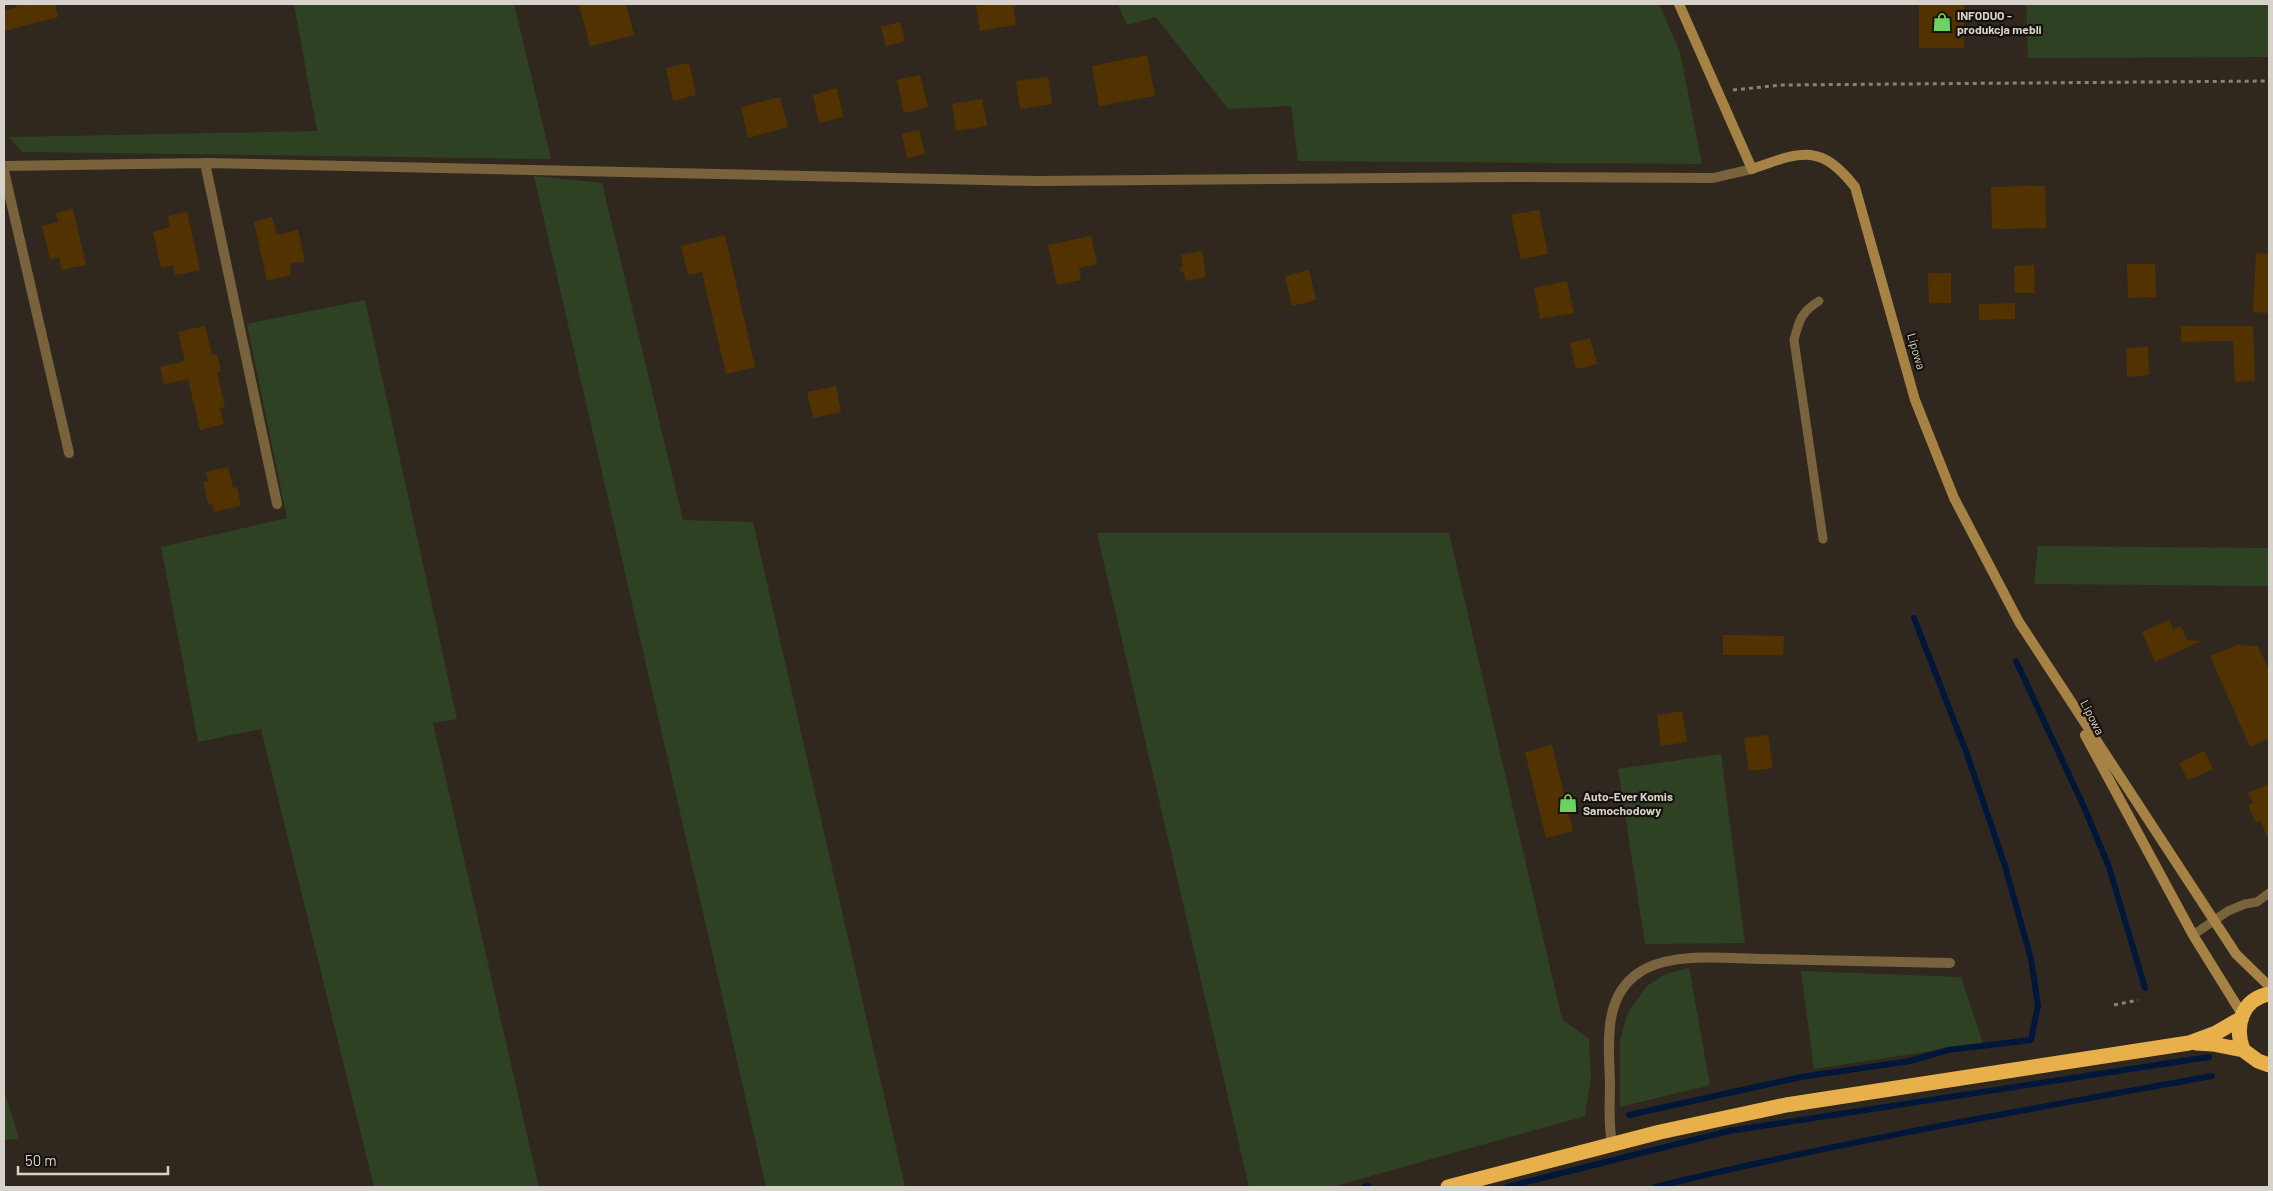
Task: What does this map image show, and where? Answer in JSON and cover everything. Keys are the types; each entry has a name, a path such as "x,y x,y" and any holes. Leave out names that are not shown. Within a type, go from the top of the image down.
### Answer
{"highway":[{"path":"2189,1043 2216,1033 2241,1017 2256,999 2269,994"},
{"name":"Lipowa","path":"2241,1017 2239,1034 2243,1050"},
{"path":"1448,1187 1612,1143 1786,1105 2189,1043 2213,1044 2243,1050 2258,1061 2269,1065"}],"main road":[{"path":"1679,4 1752,169"},
{"name":"Lipowa","path":"1752,169 1804,153 1822,157 1842,171 1855,187 1915,400 1954,498 2019,622 2064,694 2236,954 2269,986"},
{"name":"Lipowa","path":"2064,694 2104,772 2193,935 2241,1017"}],"street":[{"path":"206,163 278,504"},
{"path":"4,166 206,163 1035,181 1532,177 1713,178 1752,169"},
{"path":"4,171 69,453"},
{"path":"1612,1143 1608,1126 1608,1027 1614,1004 1626,986 1639,972 1654,964 1707,958 1950,963"}],"lane":[{"path":"1819,301 1807,308 1800,319 1794,340 1824,539"},
{"path":"2193,935 2228,911 2267,897"}],"path":[{"path":"1718,92 1782,85 2269,81"},
{"path":"2114,1005 2138,1000"}],"green space":[{"path":"294,4 514,4 551,159 22,152 9,137 317,131"},
{"path":"1118,4 1659,4 1680,52 1702,164 1298,161 1291,106 1228,109 1156,17 1127,25"},
{"path":"2026,4 2269,4 2269,57 2028,58"},
{"path":"534,176 602,183 683,520 753,522 905,1187 766,1187"},
{"path":"365,300 457,719 433,723 539,1187 374,1187 261,729 198,742 161,547 287,518 247,324"},
{"path":"1097,533 1449,533 1562,1019 1589,1039 1591,1077 1585,1116 1332,1187 1249,1187"},
{"path":"2038,546 2269,548 2269,586 2034,584"},
{"path":"1721,754 1745,943 1645,944 1618,769"},
{"path":"1689,968 1710,1085 1620,1107 1620,1040 1628,1012 1647,986 1665,974"},
{"path":"1801,971 1961,977 1983,1043 1814,1069"},
{"path":"4,1090 19,1139 4,1140"}],"building":[{"path":"16,4 55,4 58,17 4,31 4,11 17,7"},
{"path":"579,4 626,4 634,35 590,46"},
{"path":"1013,4 1016,25 980,31 976,6"},
{"name":"INFODUO - produkcja mebli","path":"1919,4 1964,4 1964,48 1919,48"},
{"path":"900,22 905,41 886,46 881,27"},
{"path":"1147,55 1155,96 1099,106 1092,66"},
{"path":"689,63 696,95 673,101 666,68"},
{"path":"920,75 928,107 904,113 897,80"},
{"path":"1048,77 1052,104 1020,109 1016,81"},
{"path":"837,88 843,117 819,123 813,95"},
{"path":"780,97 788,127 748,138 741,107"},
{"path":"982,99 987,126 956,131 952,104"},
{"path":"919,130 925,154 907,158 902,134"},
{"path":"2045,186 2046,228 1992,229 1991,187"},
{"path":"73,209 86,265 62,270 59,257 50,259 42,226 58,222 56,213"},
{"path":"1539,210 1548,254 1521,259 1511,215"},
{"path":"187,212 200,270 175,275 173,265 161,268 153,232 170,227 168,216"},
{"path":"272,217 277,235 298,230 305,261 290,264 291,275 267,281 254,222"},
{"path":"725,235 755,367 726,374 702,272 688,275 681,246"},
{"path":"1091,236 1097,264 1079,268 1081,280 1057,285 1048,245"},
{"path":"1202,251 1206,277 1186,281 1184,273 1178,270 1183,265 1181,255"},
{"path":"2256,253 2269,254 2269,313 2253,312"},
{"path":"2127,264 2155,264 2156,297 2128,298"},
{"path":"2034,265 2035,293 2015,293 2014,266"},
{"path":"1309,270 1316,300 1292,306 1285,276"},
{"path":"1928,273 1951,273 1951,303 1929,303"},
{"path":"1567,281 1574,313 1540,319 1534,288"},
{"path":"2015,303 2015,319 1979,320 1979,304"},
{"path":"205,326 212,355 217,354 221,371 217,372 225,407 220,408 224,424 200,430 188,379 164,384 160,367 185,361 178,332"},
{"path":"2181,326 2253,326 2255,381 2235,382 2233,341 2181,342"},
{"path":"1590,338 1597,364 1576,369 1570,343"},
{"path":"2148,347 2149,375 2127,377 2126,348"},
{"path":"836,386 841,412 813,418 807,392"},
{"path":"228,467 233,488 237,487 241,506 214,512 212,503 208,504 203,482 208,481 206,472"},
{"path":"2169,620 2173,629 2181,626 2187,640 2201,641 2155,662 2142,632"},
{"path":"1723,635 1784,636 1783,655 1723,655"},
{"path":"2237,645 2258,646 2269,671 2269,738 2250,747 2210,656"},
{"path":"1682,711 1687,742 1661,746 1657,715"},
{"path":"1768,735 1773,768 1749,771 1744,738"},
{"path":"1552,745 1573,831 1546,838 1525,752"},
{"path":"2204,751 2213,769 2188,780 2179,763"},
{"path":"2269,784 2269,842 2261,821 2256,823 2248,805 2253,803 2248,793"}],"waterway":[{"path":"1629,1115 1801,1077 1910,1061 1948,1050 2031,1040 2038,1006 2031,959 2005,866 1967,754 1914,618"},
{"path":"2016,661 2084,807 2109,867 2145,988"},
{"path":"1507,1187 1729,1131 2209,1057"},
{"path":"1655,1187 1863,1141 2212,1076"},
{"path":"1364,1187 1368,1186"}],"place":[{"name":"INFODUO - produkcja mebli","path":"1942,22"},
{"name":"Auto-Ever Komis Samochodowy","path":"1568,803"}]}
